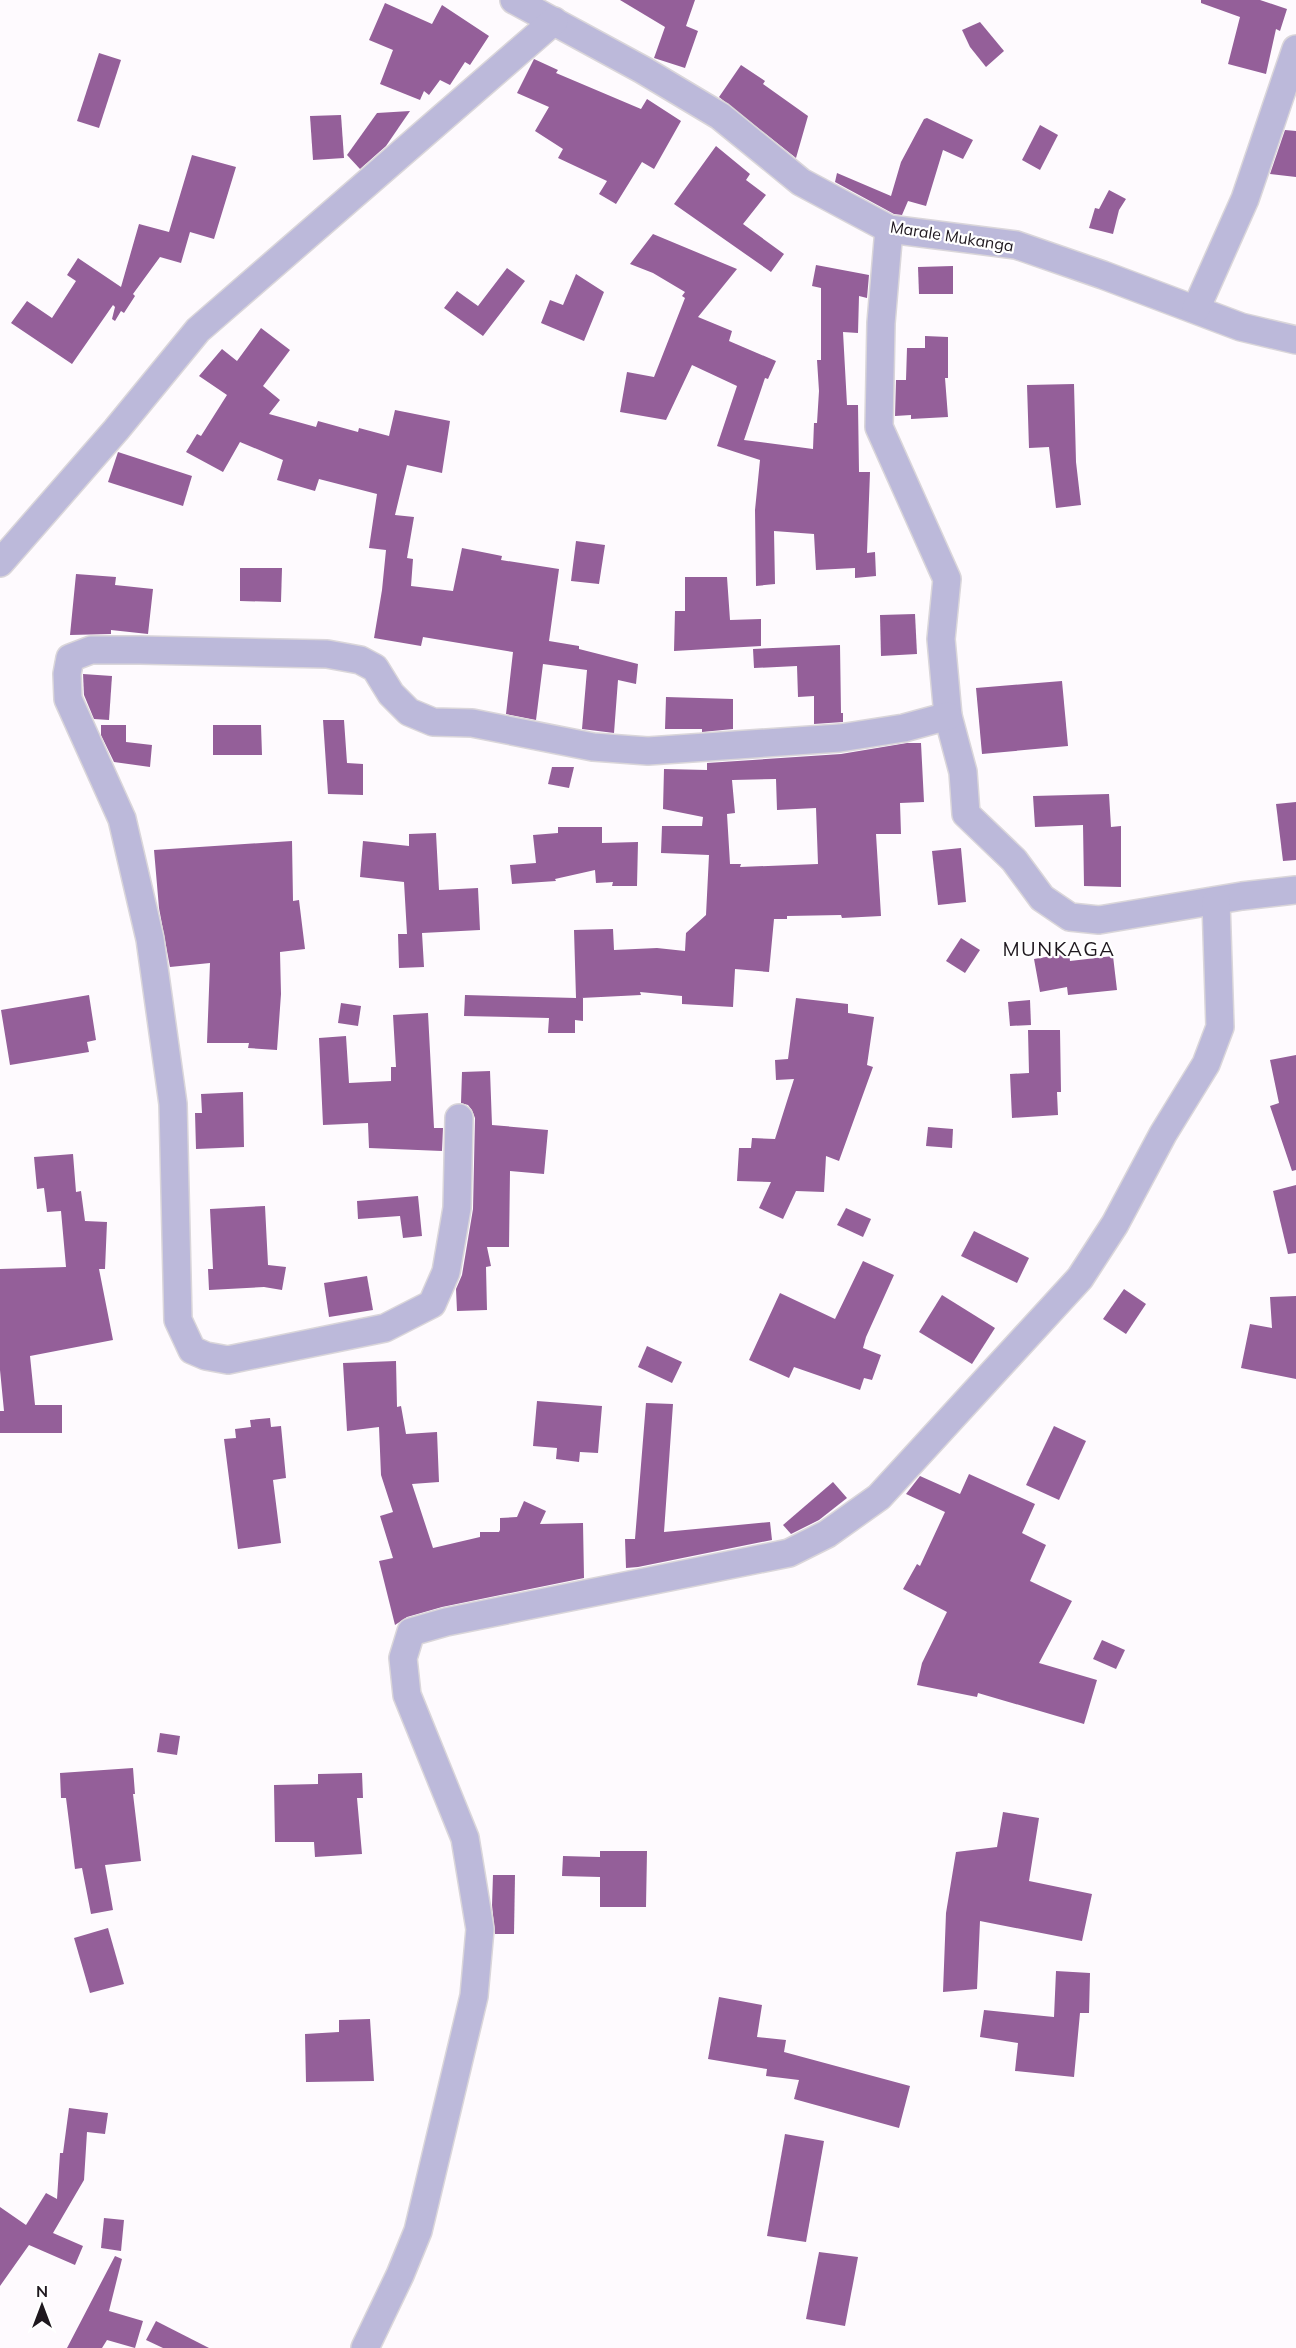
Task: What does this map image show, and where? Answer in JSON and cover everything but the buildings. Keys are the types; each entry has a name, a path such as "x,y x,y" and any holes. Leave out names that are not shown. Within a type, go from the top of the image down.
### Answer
{"street":[{"name":"Marale Mukanga","path":"514,0 720,116 801,182 889,229 1016,245 1241,327 1296,340"},
{"path":"0,563 116,430 198,330 554,21"},
{"path":"1196,309 1245,199 1296,49"},
{"path":"889,229 880,323 879,428 947,579 941,639 948,716 963,772 966,814 1014,860 1042,898 1070,917 1099,920 1296,890"},
{"path":"459,1118 458,1208 446,1272 432,1304 385,1328 228,1360 206,1356 192,1350 178,1320 173,1104 150,939 122,819 68,699 67,674 70,658 91,650 327,654 360,660 375,668 391,694 409,712 433,722 472,723 604,748 659,750 840,738 904,728 948,716"},
{"path":"365,2348 400,2275 418,2230 474,1996 480,1929 465,1838 407,1695 403,1658 411,1632 446,1622 789,1553 827,1534 879,1497 1080,1278 1115,1224 1163,1134 1206,1064 1220,1027 1216,901"}],"district":[{"name":"MUNKAGA","path":"1059,948"}]}
